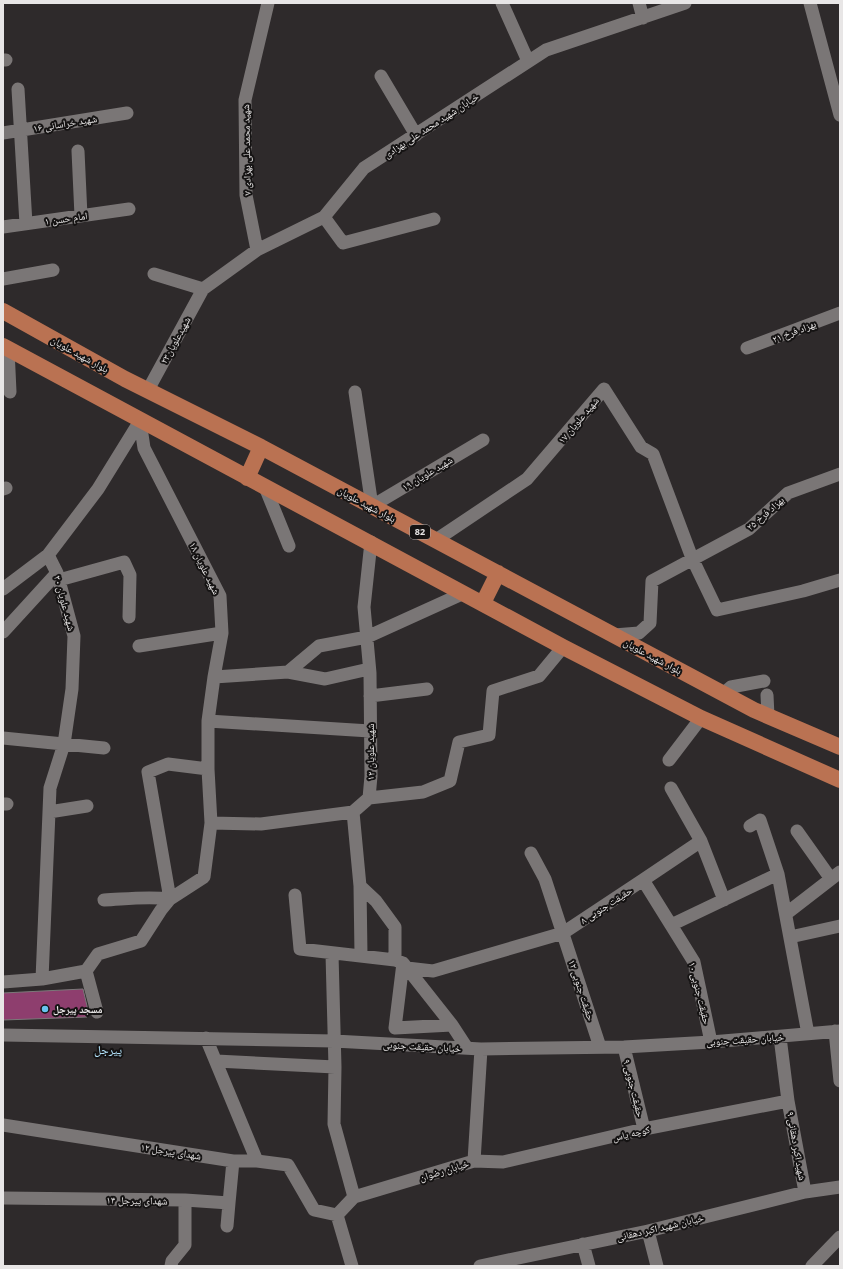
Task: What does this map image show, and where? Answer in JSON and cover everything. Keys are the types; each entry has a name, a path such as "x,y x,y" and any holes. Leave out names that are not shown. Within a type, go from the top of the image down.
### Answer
{"main road":[{"name":"بلوار شهید علویان","path":"3,311 148,390 261,447 723,694 768,716 840,747"},
{"path":"5,348 247,478 371,542 563,646 701,718 840,780"},
{"path":"247,478 261,447"},
{"path":"484,603 498,573"}],"street":[{"name":"شهید محمد علی بهزادی ۷","path":"257,250 246,195 245,100 268,3"},
{"path":"502,3 528,61"},
{"path":"639,3 643,18"},
{"name":"خیابان شهید محمد علی بهزادی","path":"203,289 257,250 324,217 364,168 546,50 685,3"},
{"path":"810,3 840,115"},
{"path":"381,76 416,135"},
{"path":"18,89 26,224"},
{"name":"شهید خراسانی ۱۶","path":"3,133 127,113"},
{"path":"78,151 81,216"},
{"name":"امام حسن ۱","path":"3,227 129,209"},
{"path":"324,217 343,243 434,218"},
{"path":"3,279 53,270"},
{"path":"154,274 203,289"},
{"name":"شهیدعلویان۲۳","path":"148,390 203,289"},
{"name":"بهزاد فرخ ۲۱","path":"747,348 840,313"},
{"path":"5,348 10,392"},
{"name":"شهید علویان ۱۷","path":"436,540 527,479 604,389 641,447 653,454 692,558"},
{"path":"355,392 372,506"},
{"path":"4,584 48,555 98,489 140,421"},
{"name":"شهید علویان ۱۸","path":"86,971 98,954 141,940 170,899 204,877 211,823 208,770 208,721 222,633 220,596 144,448 140,421"},
{"name":"شهید علویان ۱۹","path":"372,506 483,440"},
{"name":"بهزاد فرخ ۲۵","path":"614,635 639,633 650,623 652,580 749,529 788,493 840,474"},
{"path":"266,487 288,546"},
{"name":"شهید علویان ۱۲","path":"369,798 371,776 370,696 364,607 371,542"},
{"name":"شهید علویان ۲۰","path":"42,979 50,788 64,744 72,689 74,636 58,576 48,555"},
{"path":"692,558 717,610 803,591 840,580"},
{"path":"3,632 58,576 124,562 130,575 129,617"},
{"path":"288,672 319,646 366,637 464,593"},
{"path":"139,646 222,633"},
{"path":"211,823 261,824 353,812 369,798 424,792 450,781 459,742 489,735 493,691 539,676 563,646"},
{"path":"214,677 288,672 325,679 369,669"},
{"path":"723,694 731,687 764,681"},
{"path":"370,696 427,689"},
{"path":"767,695 768,716"},
{"path":"669,760 701,718"},
{"path":"208,721 370,731"},
{"path":"3,738 104,748"},
{"path":"104,900 138,899 153,896 170,899 148,772 168,764 208,770"},
{"path":"671,788 701,841 724,900"},
{"path":"49,812 87,806"},
{"path":"353,812 360,886 361,955"},
{"path":"750,826 760,820 778,874 787,914 808,1034"},
{"path":"787,914 836,876 797,831"},
{"name":"حقیقت جنوبی ۸","path":"295,895 300,949 332,954 361,955 433,971 563,933 701,841"},
{"name":"حقیقت جنوبی ۱۲","path":"531,853 545,880 600,1047"},
{"path":"643,880 672,925 778,874"},
{"path":"360,886 376,901 395,927 402,963 395,1028 452,1025"},
{"name":"حقیقت جنوبی ۱۰","path":"672,925 694,962 711,1042"},
{"path":"790,937 840,926"},
{"path":"332,954 335,1067 334,1124 354,1197"},
{"path":"402,963 452,1025 467,1048"},
{"path":"3,982 42,979 86,971 97,1012"},
{"path":"838,1031 840,1081"},
{"name":"خیابان حقیقت جنوبی","path":"3,1035 334,1041 481,1049 624,1047 780,1037 838,1031"},
{"name":"شهید اکبر دهقانی ۹","path":"780,1037 788,1101 805,1192"},
{"path":"206,1038 257,1161"},
{"name":"حقیقت جنوبی ۹","path":"624,1047 644,1130"},
{"name":"خیابان رضوان","path":"337,1215 354,1197 474,1161 481,1049"},
{"path":"216,1061 335,1067"},
{"name":"کوچه یاس","path":"474,1161 503,1162 644,1130 788,1101"},
{"name":"شهدای پیرجل ۱۲","path":"3,1125 233,1161 257,1161 288,1165 314,1210 337,1215"},
{"path":"227,1226 233,1161"},
{"name":"خیابان شهید اکبر دهقانی","path":"480,1266 648,1231 805,1192 840,1187"},
{"name":"شهدای پیرجل ۱۴","path":"3,1198 185,1200 229,1203"},
{"path":"171,1266 172,1261 185,1245 185,1200"},
{"path":"337,1215 352,1266"},
{"path":"648,1231 658,1266"},
{"path":"812,1266 840,1237"},
{"path":"583,1244 589,1266"}],"building":[{"name":"مسجد پیرجل","path":"83,989 87,1006 87,1017 3,1020 3,993"}],"place":[{"name":"مسجد پیرجل","path":"45,1009"}],"district":[{"name":"پیرجل","path":"108,1050"}]}
